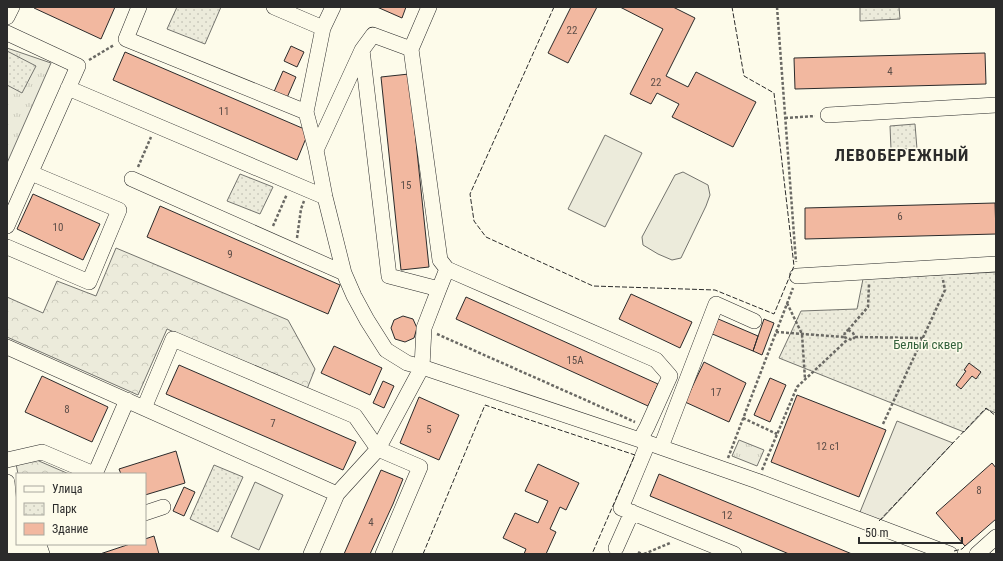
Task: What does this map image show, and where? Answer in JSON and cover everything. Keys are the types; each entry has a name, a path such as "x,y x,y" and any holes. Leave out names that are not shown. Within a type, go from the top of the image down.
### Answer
{"street":[{"path":"7,17 12,7"},
{"path":"139,7 126,38 306,112"},
{"path":"274,7 323,28"},
{"path":"334,7 323,28 306,112 344,273 354,296 386,350 407,363 649,439 724,469 950,554"},
{"path":"429,7 411,49 440,260 447,269 656,360 670,376 649,439 621,508 734,554"},
{"path":"7,33 78,66 7,226"},
{"path":"316,150 362,50 373,35 411,49"},
{"path":"362,50 390,276 439,289"},
{"path":"68,88 325,197"},
{"path":"828,115 996,106"},
{"path":"7,247 89,282 119,210 31,173"},
{"path":"132,179 344,273"},
{"path":"797,276 996,264"},
{"path":"311,554 338,494 378,449 422,367 424,328 447,269"},
{"path":"649,439 716,304 754,321"},
{"path":"144,408 173,339 354,416 378,449 420,467 383,554"},
{"path":"7,347 338,494"},
{"path":"95,473 127,400"},
{"path":"7,460 42,452 93,473"},
{"path":"7,482 14,553 41,548"},
{"path":"146,513 163,507"},
{"path":"616,548 632,512"},
{"path":"977,554 996,537"}],"path":[{"path":"724,469 797,276 777,7"},
{"path":"78,66 126,38"},
{"path":"785,118 828,115"},
{"path":"268,239 292,183"},
{"path":"296,252 301,209 308,190"},
{"path":"884,424 945,290 941,267"},
{"path":"846,338 845,332 868,307 870,272"},
{"path":"787,303 802,334 805,379"},
{"path":"424,328 649,439"},
{"path":"848,330 853,333 855,337"},
{"path":"776,332 846,338 852,340 855,337 923,338"},
{"path":"757,481 797,387 846,338"},
{"path":"743,418 778,434"},
{"path":"638,552 643,554 689,536"}],"green space":[{"path":"177,7 221,7 205,44 167,29"},
{"path":"860,7 899,7 900,19 860,21"},
{"path":"7,48 51,63 7,163"},
{"path":"7,51 36,66 22,93 7,85"},
{"path":"915,124 917,149 891,149 890,126"},
{"path":"605,135 642,153 605,227 568,209"},
{"path":"683,172 708,185 710,195 681,258 672,260 643,245 642,237 675,175"},
{"path":"240,174 273,187 260,214 227,201"},
{"path":"116,248 288,320 315,369 307,389 167,329 138,395 7,337 7,297 43,313 57,281 96,296"},
{"name":"Белый сквер","path":"996,272 996,413 986,409 964,432 779,358 801,311 857,309 863,279"},
{"path":"739,440 764,450 757,466 732,456"},
{"path":"32,458 67,473 18,473 16,464"},
{"path":"214,465 243,477 218,532 190,519"},
{"path":"255,482 283,495 259,550 231,537"}],"shaded area":[{"path":"897,421 953,443 878,523 858,517"}],"building":[{"path":"115,7 101,39 34,8"},
{"path":"377,7 406,7 402,18"},
{"path":"571,7 597,7 568,63 548,53"},
{"path":"620,7 673,7 695,18 666,76 688,87 696,72 756,102 733,147 672,117 679,104 657,93 651,104 630,94 663,29"},
{"path":"291,46 304,52 297,67 284,61"},
{"path":"125,52 309,131 297,160 113,80"},
{"path":"985,53 986,84 795,89 794,58"},
{"path":"283,71 296,77 286,100 273,94"},
{"path":"409,74 429,267 401,270 381,77"},
{"path":"33,194 100,224 83,260 17,229"},
{"path":"995,203 996,234 805,239 805,208"},
{"path":"160,206 340,285 328,314 147,237"},
{"path":"631,294 692,322 680,348 619,319"},
{"path":"466,297 658,384 648,406 456,319"},
{"path":"403,316 413,319 417,328 414,338 405,342 395,339 391,328 394,320"},
{"path":"716,318 758,336 753,351 710,333"},
{"path":"764,319 774,323 762,355 753,351"},
{"path":"334,346 382,368 370,395 321,373"},
{"path":"704,362 746,383 729,422 685,402"},
{"path":"969,363 981,372 976,379 972,376 961,389 956,385 966,371 964,370"},
{"path":"179,365 356,442 343,470 166,394"},
{"path":"42,376 108,407 92,442 25,412"},
{"path":"770,378 786,385 770,422 754,415"},
{"path":"383,381 394,386 384,408 373,403"},
{"path":"797,395 886,430 859,497 771,462"},
{"path":"419,397 459,415 439,460 400,443"},
{"path":"176,451 185,483 146,495 146,473 121,473 119,469"},
{"path":"992,463 996,468 996,519 965,546 936,513"},
{"path":"538,464 579,483 566,510 560,507 550,529 556,532 546,554 524,554 526,549 503,538 515,513 538,523 548,501 525,491"},
{"path":"381,470 403,479 393,504 370,554 344,554"},
{"path":"659,474 852,554 789,554 650,496"},
{"path":"184,487 195,492 184,516 173,511"},
{"path":"154,536 159,554 100,554 127,545 146,545 146,539"}],"fence":[{"path":"554,7 470,194 474,221 486,237 593,286 715,290 774,314 794,266 774,93 744,76 732,7"},
{"path":"423,554 485,405 635,455 592,554"},
{"path":"879,521 986,408 996,416"},
{"path":"954,551 962,549 965,546"}],"district":[{"name":"ЛЕВОБЕРЕЖНЫЙ","path":"902,155"}]}
